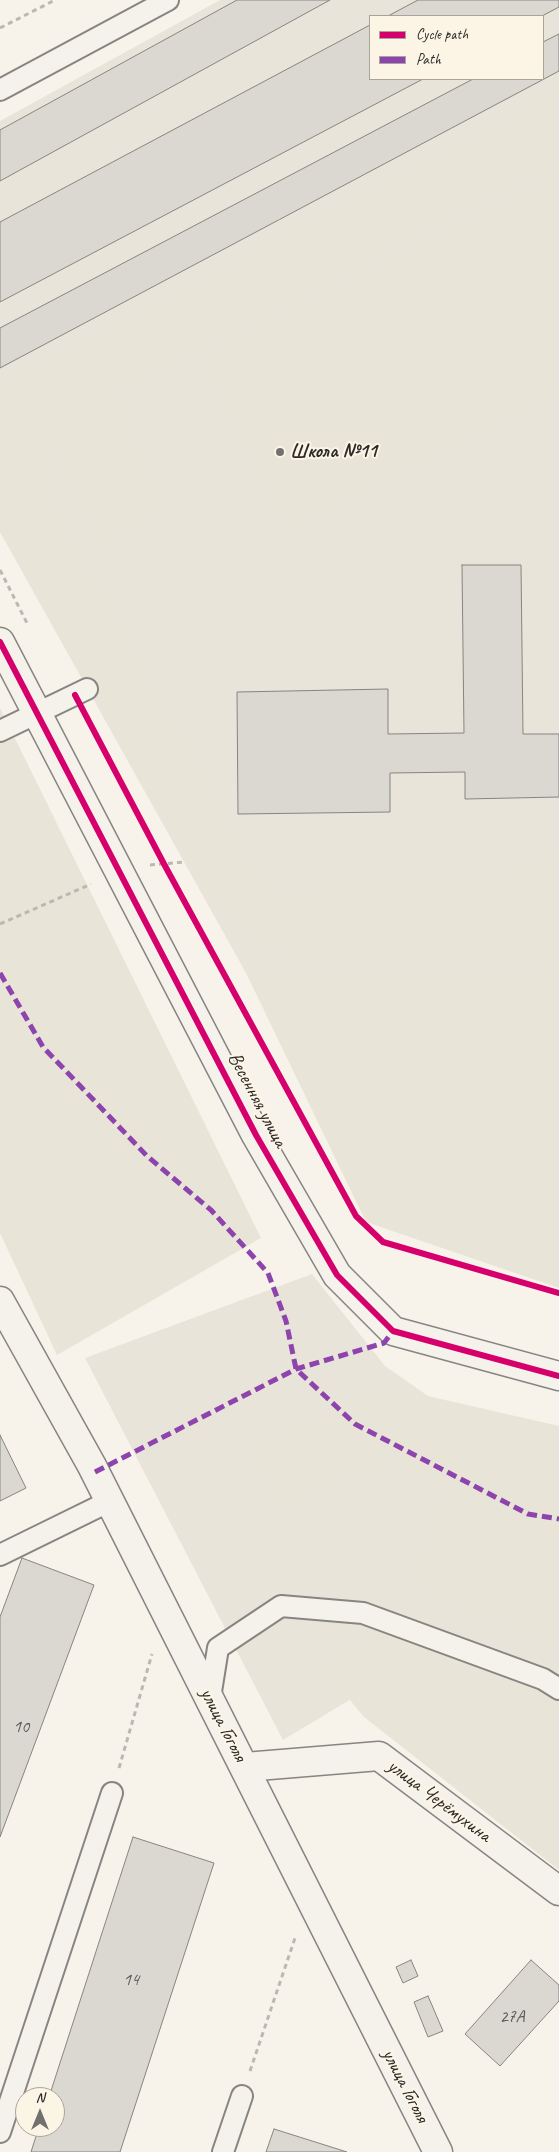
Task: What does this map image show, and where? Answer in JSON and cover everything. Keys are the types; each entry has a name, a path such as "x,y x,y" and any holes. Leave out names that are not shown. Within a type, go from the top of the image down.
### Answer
{"street":[{"name":"Весенняя улица","path":"0,642 256,1135 337,1275 393,1331 559,1376"},
{"name":"улица Гоголя","path":"0,1301 110,1501 438,2152"},
{"name":"улица Черёмухина","path":"245,1767 379,1756 559,1891"}],"lane":[{"path":"0,90 162,1"},
{"path":"0,732 88,689"},
{"path":"0,1555 110,1501"},
{"path":"210,1698 218,1648 281,1606 363,1612 542,1679 559,1689"},
{"path":"0,2132 112,1793"},
{"path":"223,2152 242,2096"}],"path":[{"path":"0,28 55,0"},
{"path":"159,856 168,873"},
{"path":"150,865 184,862"},
{"path":"0,924 95,882"},
{"path":"112,1793 153,1650"},
{"path":"242,2096 298,1929"}],"shaded area":[{"name":"Школа №11","path":"220,0 559,0 559,973 246,973 0,532 0,121"},
{"path":"559,91 559,164 114,390 168,513 101,542 54,436 42,484 264,889 441,883 559,861 559,960 432,963 296,959 211,900 14,552 0,532 0,387"},
{"path":"559,176 559,393 292,529 204,357"},
{"path":"0,708 261,1238 57,1355 0,1233"},
{"path":"246,973 559,973 559,1288 366,1222"},
{"path":"312,1274 385,1366 536,1471 559,1501 559,1758 416,1660 283,1740 85,1358"},
{"path":"384,1386 559,1426 559,1650 410,1580 445,1496 401,1459 280,1504 245,1448"},
{"path":"419,1613 559,1697 559,1870 364,1717 321,1665"}],"building":[{"path":"237,0 330,0 0,181 0,130"},
{"path":"418,0 559,0 559,7 544,15 390,15"},
{"path":"369,26 369,80 421,80 0,302 0,222"},
{"path":"559,34 559,71 544,79 544,42"},
{"path":"471,80 542,80 0,368 0,328"},
{"path":"462,565 521,565 523,734 559,734 559,797 465,799 465,772 390,773 390,812 238,814 237,692 388,689 388,734 464,733"},
{"path":"0,1435 26,1488 0,1501"},
{"path":"22,1558 94,1585 0,1837 0,1617"},
{"path":"133,1837 214,1863 120,2152 31,2152 36,2137 65,2137 65,2087 52,2087"},
{"path":"411,1960 418,1976 403,1983 396,1967"},
{"path":"531,1960 559,1985 559,2001 500,2066 465,2034"},
{"path":"428,1996 443,2031 428,2037 414,2002"},
{"path":"274,2129 347,2152 266,2152"}],"marked path":[{"path":"0,973 43,1047 147,1156 211,1210 268,1273 286,1321 296,1369 355,1424 528,1514 559,1519"},
{"path":"95,1472 296,1369 384,1343 393,1331"}],"cycle path":[{"path":"0,642 256,1135 337,1275 393,1331 559,1376"},
{"path":"75,695 164,864 356,1216 383,1242 559,1293"}],"place":[{"name":"Школа №11","path":"280,452"}]}
